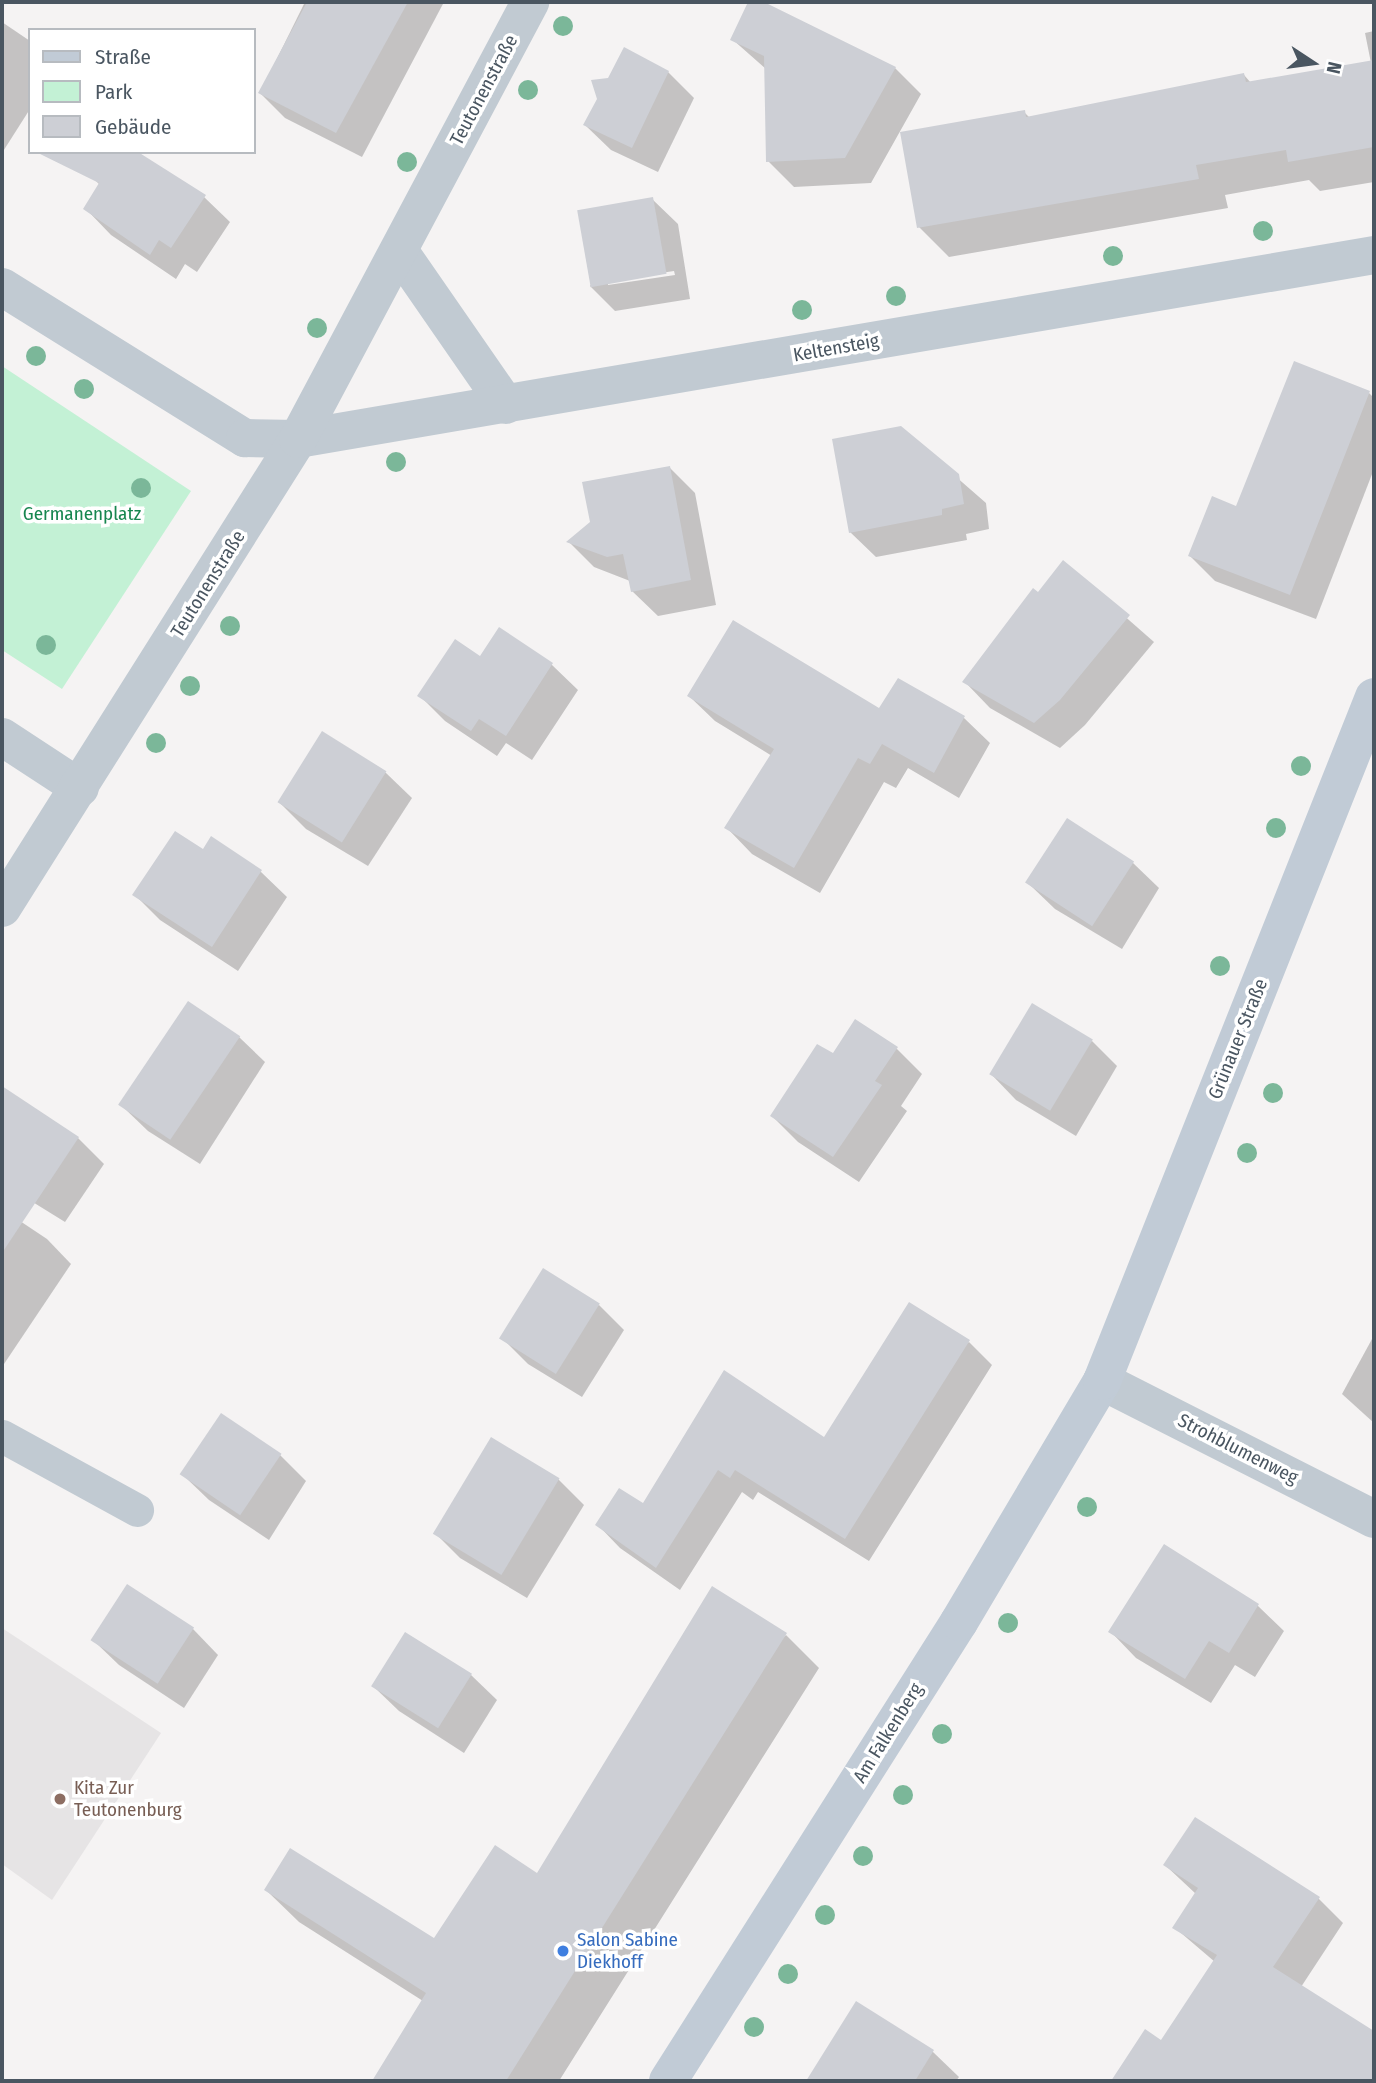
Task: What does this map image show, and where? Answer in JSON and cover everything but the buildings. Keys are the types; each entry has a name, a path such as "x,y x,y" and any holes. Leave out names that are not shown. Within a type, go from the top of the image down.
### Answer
{"street":[{"name":"Teutonenstraße","path":"2,908 298,439 400,252 530,2"},
{"path":"400,252 506,405"},
{"name":"Keltensteig","path":"298,439 1374,255"},
{"path":"2,287 245,438 298,439"},
{"name":"Grünauer Straße","path":"1102,1381 1374,697"},
{"path":"2,737 80,788"},
{"name":"Strohblumenweg","path":"1102,1381 1374,1519"},
{"name":"Am Falkenberg","path":"668,2081 958,1622 1102,1381"}],"lane":[{"path":"2,1436 137,1510"}],"shaded area":[{"name":"Kita Zur Teutonenburg","path":"2,1628 161,1733 52,1900 2,1864"}],"green space":[{"name":"Germanenplatz","path":"2,366 191,491 62,689 2,650"}],"place":[{"name":"Kita Zur Teutonenburg","path":"60,1799"},
{"name":"Salon Sabine Diekhoff","path":"563,1951"}]}
